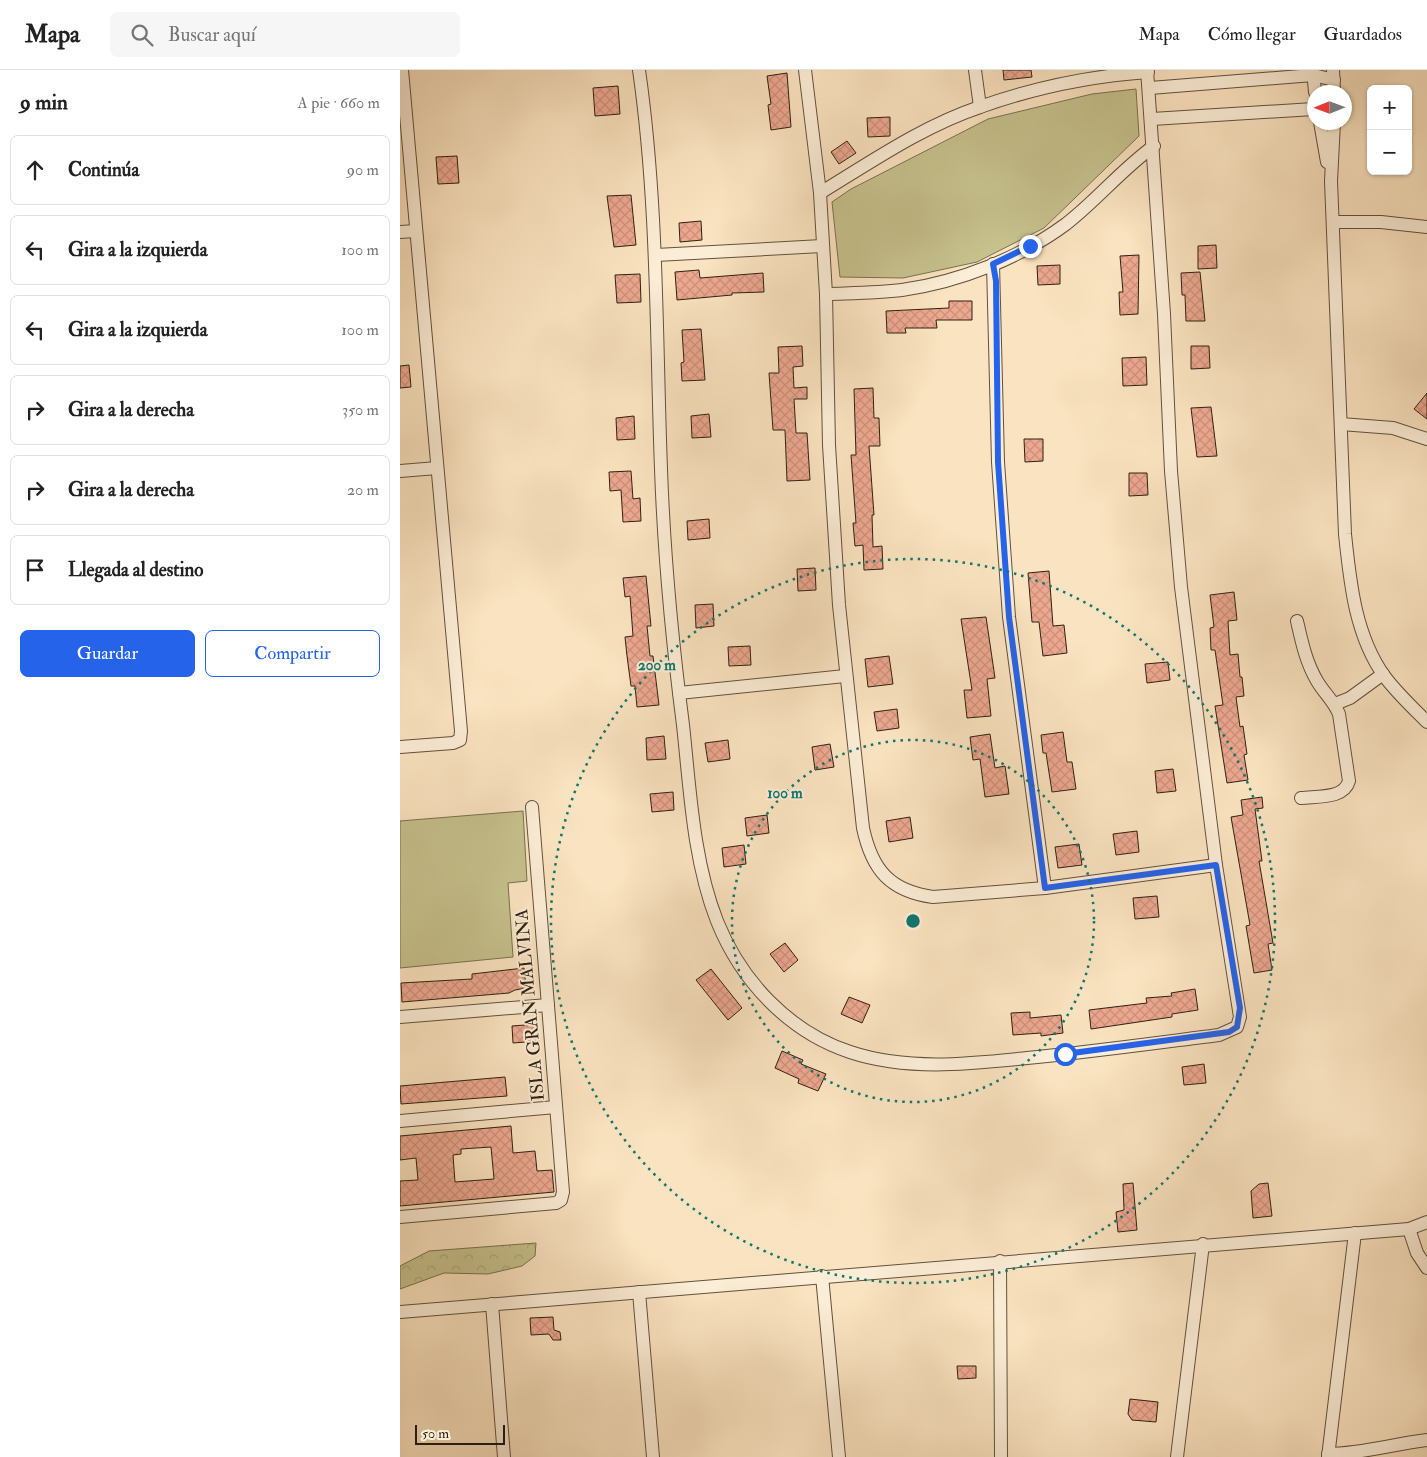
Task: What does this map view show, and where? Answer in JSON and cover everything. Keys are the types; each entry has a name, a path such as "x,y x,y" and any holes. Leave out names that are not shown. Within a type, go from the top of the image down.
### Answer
{"street":[{"path":"400,748 453,743 460,740 438,468 402,70"},
{"path":"640,70 656,255 661,470 679,693 698,841 706,886 717,921 744,971 783,1014 815,1036 849,1052 878,1060 944,1064 1065,1054 1229,1032 1237,1027 1240,1008 1216,865 1200,747 1176,532 1148,71 1094,78 980,107 921,133 820,193"},
{"path":"806,70 820,193 826,294 832,511 845,676 863,828 874,860 886,876 902,889 933,897 1045,888 1216,865"},
{"path":"976,70 980,107"},
{"path":"1150,88 1313,73 1334,81"},
{"path":"1152,119 1307,109"},
{"path":"1321,130 1331,181"},
{"path":"1334,130 1331,181 1345,534 1355,608 1366,642 1383,674 1427,722"},
{"path":"826,294 910,288 936,283 993,264 1030,246 1066,224 1154,146"},
{"path":"1333,222 1381,222 1427,227"},
{"path":"400,232 416,231"},
{"path":"656,255 822,246"},
{"path":"993,264 998,462 1009,617 1045,888"},
{"path":"1341,424 1393,428 1427,439"},
{"path":"400,471 438,468"},
{"path":"1298,622 1310,669 1335,704 1339,714 1349,780 1347,788 1336,794 1301,798"},
{"path":"1335,704 1350,698 1383,674"},
{"path":"679,693 845,676"},
{"name":"ISLA GRAN MALVINA","path":"400,1217 556,1203 562,1200 563,1192 532,807"},
{"path":"400,1018 548,1004"},
{"path":"400,1121 556,1107"},
{"path":"400,1312 1203,1244 1409,1229 1427,1222"},
{"path":"1409,1229 1417,1253 1427,1268"},
{"path":"1356,1233 1328,1456 1427,1440"},
{"path":"1177,1457 1203,1244"},
{"path":"1000,1261 1001,1457"},
{"path":"822,1276 839,1457"},
{"path":"639,1292 653,1457"},
{"path":"492,1304 504,1457"}],"green space":[{"path":"1136,89 1139,136 1044,228 977,262 903,278 840,277 832,202 851,189 988,119 1092,94"},
{"path":"523,811 527,881 508,883 513,957 400,968 400,821"},
{"path":"536,1243 535,1256 522,1266 488,1274 444,1273 400,1289 400,1266 429,1251"}],"building":[{"path":"1003,70 1031,70 1032,77 1004,80"},
{"path":"787,73 791,127 771,130 768,105 771,104 767,76"},
{"path":"618,86 620,114 595,116 593,88"},
{"path":"890,117 890,136 868,137 867,118"},
{"path":"847,141 856,153 839,164 831,152"},
{"path":"457,156 459,183 438,184 436,157"},
{"path":"631,195 636,245 614,247 607,196"},
{"path":"701,221 702,240 680,242 679,223"},
{"path":"1216,245 1217,268 1198,269 1198,246"},
{"path":"1139,255 1138,314 1120,315 1119,292 1123,292 1120,256"},
{"path":"1060,265 1060,284 1038,285 1037,266"},
{"path":"699,270 700,278 763,273 764,292 732,293 732,295 677,300 675,272"},
{"path":"1200,272 1205,321 1186,321 1185,295 1182,295 1181,273"},
{"path":"640,274 641,302 617,303 615,275"},
{"path":"949,301 972,301 972,320 936,320 937,328 905,328 906,333 887,333 886,311 949,308"},
{"path":"701,329 705,380 682,381 681,363 684,362 682,330"},
{"path":"802,346 803,366 793,367 794,388 807,387 807,399 794,399 796,433 807,433 810,480 787,481 785,430 773,430 769,373 779,373 778,347"},
{"path":"1191,346 1209,346 1210,368 1191,369"},
{"path":"1146,357 1147,385 1123,386 1122,358"},
{"path":"409,365 411,387 400,388 400,366"},
{"path":"873,388 874,418 879,418 880,446 869,446 874,515 872,515 873,547 882,546 883,569 864,570 863,545 855,546 853,523 856,523 851,455 856,455 854,389"},
{"path":"1427,393 1427,419 1414,409"},
{"path":"1211,407 1217,456 1197,457 1191,408"},
{"path":"709,414 711,437 692,438 691,416"},
{"path":"634,416 635,439 617,440 616,418"},
{"path":"1024,439 1043,439 1043,461 1025,462"},
{"path":"631,471 633,499 640,498 641,521 623,522 621,490 610,491 609,472"},
{"path":"1129,473 1147,473 1148,495 1129,496"},
{"path":"709,519 710,538 688,540 687,521"},
{"path":"815,568 816,590 798,591 797,569"},
{"path":"1049,571 1053,626 1064,625 1067,653 1043,656 1039,622 1032,622 1028,573"},
{"path":"646,576 651,626 647,626 650,656 653,656 659,705 637,707 635,686 631,686 625,637 633,636 630,596 625,597 623,578"},
{"path":"1234,592 1237,620 1228,621 1230,655 1238,654 1240,677 1242,677 1244,696 1236,697 1240,727 1243,726 1247,754 1244,755 1248,780 1227,783 1215,706 1223,705 1215,650 1211,650 1210,628 1214,627 1210,595"},
{"path":"713,604 714,626 696,628 695,605"},
{"path":"986,617 995,678 987,679 991,716 967,718 964,690 972,690 961,619"},
{"path":"750,646 751,665 729,666 728,647"},
{"path":"889,656 893,684 868,687 865,659"},
{"path":"1168,662 1170,680 1147,683 1145,664"},
{"path":"897,709 899,728 877,731 874,712"},
{"path":"1063,732 1067,762 1072,762 1076,789 1052,792 1041,735"},
{"path":"990,734 995,768 1005,766 1009,794 985,797 980,759 973,760 970,737"},
{"path":"664,736 666,759 647,760 646,738"},
{"path":"728,740 730,759 708,762 705,743"},
{"path":"830,744 834,767 815,770 812,747"},
{"path":"1173,769 1176,791 1157,793 1155,771"},
{"path":"673,792 674,810 652,812 650,794"},
{"path":"1262,797 1263,808 1255,809 1262,861 1259,861 1273,943 1268,944 1272,970 1254,973 1246,926 1250,925 1231,817 1243,815 1241,800"},
{"path":"767,815 769,833 747,836 745,818"},
{"path":"910,817 913,838 889,842 886,821"},
{"path":"1137,831 1139,852 1116,855 1113,834"},
{"path":"1079,844 1082,865 1058,868 1055,847"},
{"path":"744,845 746,864 724,867 722,848"},
{"path":"1157,896 1159,917 1135,919 1133,898"},
{"path":"785,943 798,960 784,972 770,954"},
{"path":"524,968 526,988 509,993 402,1002 401,983 472,979 472,974"},
{"path":"711,969 742,1008 728,1020 696,980"},
{"path":"1195,989 1198,1010 1172,1014 1172,1017 1091,1029 1089,1010 1147,1003 1146,998 1172,996 1171,993"},
{"path":"849,997 870,1005 862,1023 841,1014"},
{"path":"1030,1012 1030,1018 1061,1015 1063,1033 1041,1036 1041,1033 1013,1035 1011,1013"},
{"path":"538,1024 539,1041 513,1043 512,1026"},
{"path":"782,1051 803,1060 801,1064 826,1074 818,1091 798,1083 799,1079 775,1068"},
{"path":"1204,1064 1206,1083 1184,1085 1182,1067"},
{"path":"505,1077 507,1096 401,1104 400,1086"},
{"path":"511,1126 513,1153 535,1151 537,1171 552,1170 554,1192 400,1206 400,1181 418,1180 416,1158 400,1160 400,1136","holes":["491,1147 494,1179 455,1182 453,1155 461,1154 461,1149"]},
{"path":"1133,1183 1137,1230 1118,1232 1116,1212 1124,1210 1123,1184"},
{"path":"1268,1183 1272,1216 1253,1218 1251,1191 1259,1184"},
{"path":"553,1317 554,1330 560,1332 561,1340 553,1340 549,1334 531,1335 530,1318"},
{"path":"957,1366 976,1366 976,1378 958,1379"},
{"path":"1130,1399 1158,1402 1156,1422 1132,1420 1128,1414"}],"route":[{"path":"1030,246 993,264 996,281 995,354 998,462 1009,617 1045,888 1216,865 1240,1008 1237,1027 1219,1035 1065,1054"}]}
